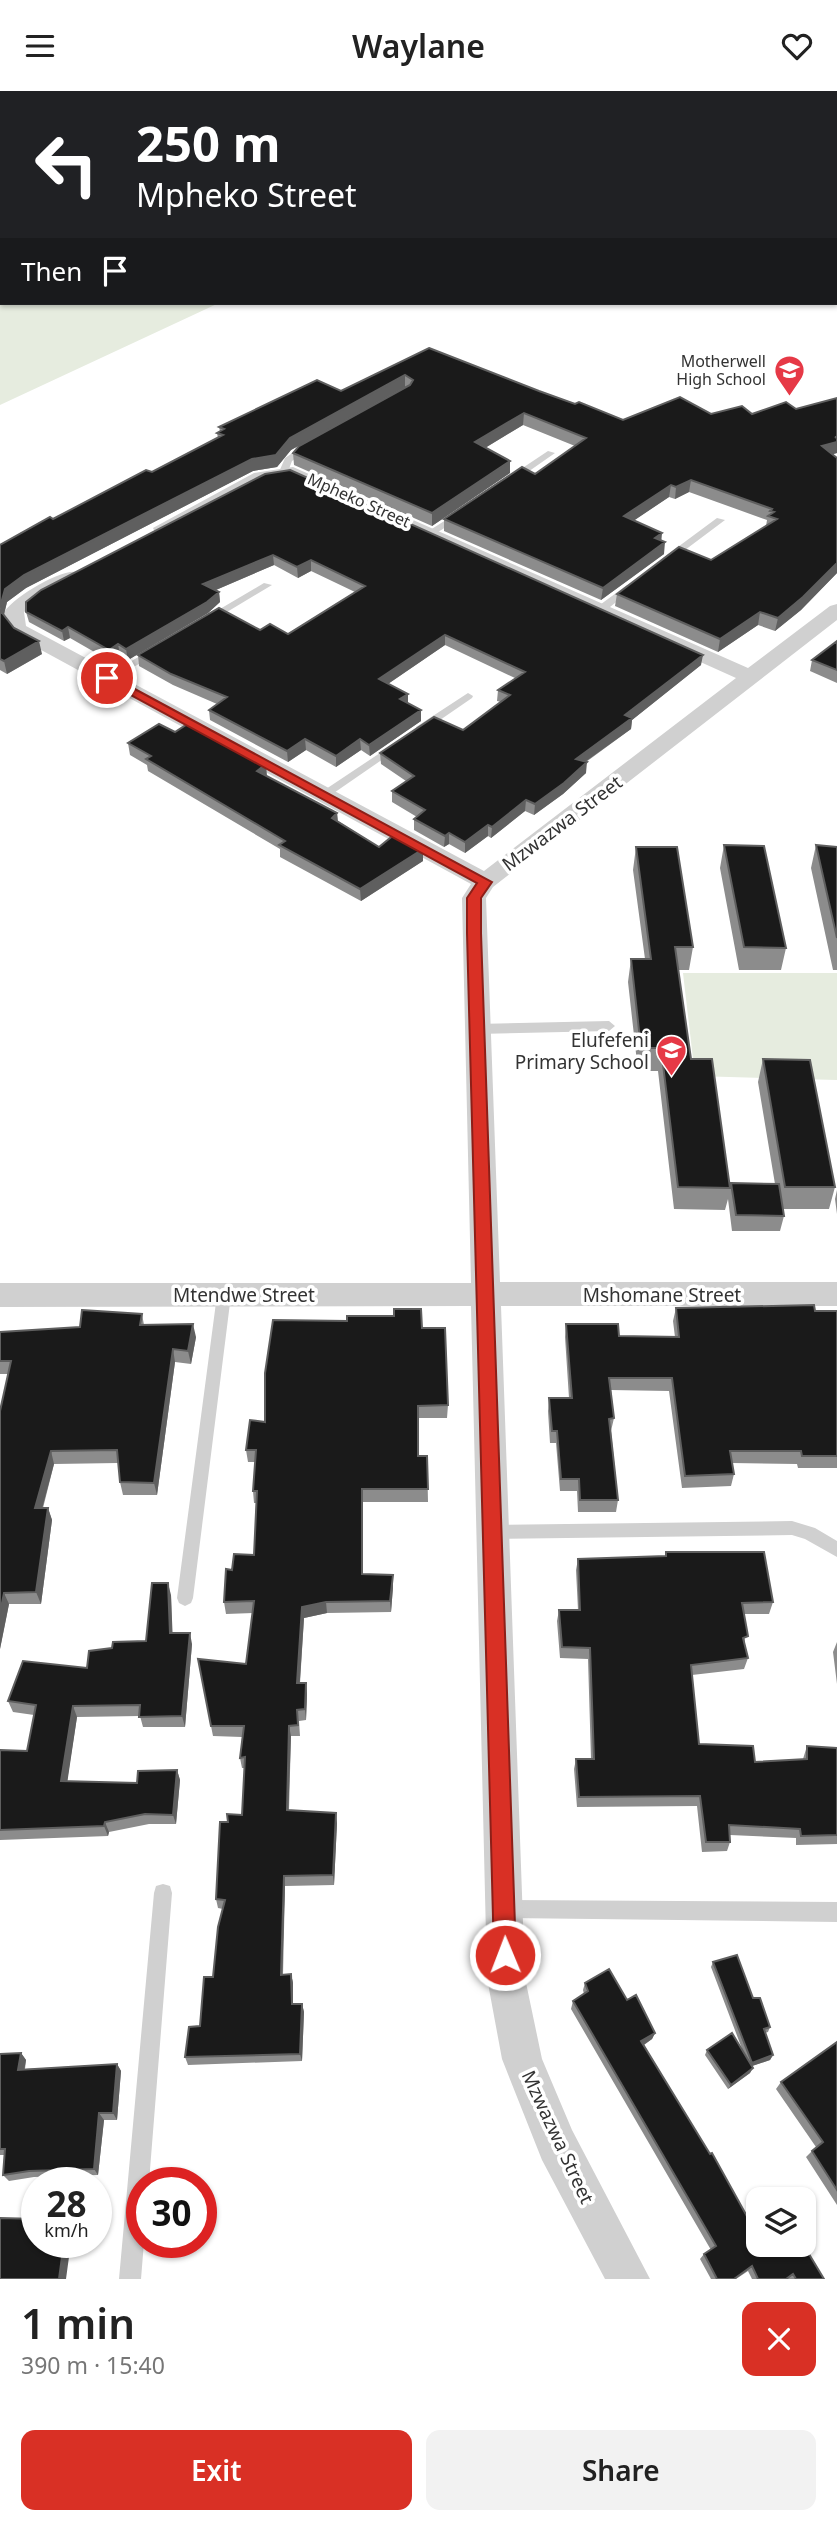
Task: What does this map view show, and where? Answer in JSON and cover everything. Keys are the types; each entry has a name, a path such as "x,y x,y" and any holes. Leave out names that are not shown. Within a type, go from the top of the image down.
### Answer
{"street":[{"name":"Mpheko Street","path":"145,536 260,477 284,472 308,476 753,678"},
{"path":"84,568 23,601 16,608 14,620 17,629 485,882"},
{"name":"Mzwazwa Street","path":"628,2279 557,2144 522,2059 506,1978 474,898 485,882 753,678 837,610"},
{"name":"Mshomane Street","path":"487,1296 837,1294"},
{"name":"Mtendwe Street","path":"0,1295 487,1296"}],"lane":[{"path":"284,472 285,465 295,454 317,442"},
{"path":"508,482 551,453"},
{"path":"432,532 464,511"},
{"path":"655,569 720,520"},
{"path":"601,609 644,577"},
{"path":"199,625 267,585"},
{"path":"107,678 164,645"},
{"path":"413,734 468,696"},
{"path":"324,795 401,742"},
{"path":"477,1029 609,1026"},
{"path":"186,1598 224,1295"},
{"path":"494,1532 792,1528 809,1533 837,1550"},
{"path":"130,2279 163,1893"},
{"path":"504,1909 837,1912"}],"shaded area":[{"path":"0,305 215,305 0,405"},
{"path":"683,973 837,973 837,1080 695,1076"}],"building":[{"path":"429,348 623,420 680,397 711,414 742,406 752,414 786,402 796,409 837,398 837,442 822,446 837,458 837,563 778,618 760,612 720,639 617,594 679,547 711,560 777,519 768,516 774,512 770,511 772,509 691,480 676,487 671,485 624,516 662,533 655,538 665,542 603,588 444,519 522,467 535,474 586,438 524,413 475,442 510,461 432,513 293,453 299,446 410,385 413,380 405,375 290,438 276,455 252,459 24,575 5,589 0,607 0,545 146,470 152,472 223,435 217,433 224,429 219,427 317,380 341,391"},
{"path":"290,470 703,655 625,715 632,718 576,759 587,762 564,783 535,804 526,800 492,827 488,825 465,842 449,833 445,836 414,819 425,810 392,791 414,776 380,753 434,717 463,730 510,695 498,690 525,672 445,635 379,679 408,694 400,699 421,710 369,745 360,739 336,756 305,739 287,751 209,710 227,697 171,674 138,655 219,608 260,630 270,624 288,634 365,586 311,560 297,567 273,555 203,584 219,592 207,602 126,649 118,644 109,650 68,627 62,631 26,612 26,602 41,590 265,474"},
{"path":"0,610 14,628 39,641 4,661 0,659"},
{"path":"837,641 837,670 812,660"},
{"path":"189,723 266,764 257,771 337,813 332,818 379,847 395,834 423,849 360,889 279,845 285,841 146,759 151,756 128,743 159,724 175,732"},
{"path":"724,845 764,846 786,948 744,947"},
{"path":"816,845 837,847 837,938"},
{"path":"636,847 677,847 693,947 675,947 691,1059 712,1059 730,1188 678,1187 661,1048 641,1048 631,959 651,959"},
{"path":"763,1059 810,1060 835,1187 785,1187"},
{"path":"731,1183 779,1184 784,1216 736,1215"},
{"path":"814,1305 815,1311 837,1311 837,1456 802,1456 801,1451 730,1451 734,1474 685,1476 672,1378 609,1378 614,1418 609,1419 618,1500 580,1500 579,1479 561,1479 557,1431 552,1431 549,1398 572,1398 566,1324 618,1324 619,1336 679,1337 676,1308"},
{"path":"394,1309 421,1309 422,1328 445,1328 448,1405 418,1406 418,1456 427,1456 428,1489 362,1489 362,1574 393,1575 390,1601 326,1602 302,1607 297,1683 306,1683 305,1709 297,1710 298,1725 289,1726 287,1810 336,1813 333,1875 284,1876 281,1975 291,1974 292,2004 302,2004 300,2054 185,2057 189,2027 200,2026 204,1977 213,1977 218,1927 225,1900 216,1899 220,1822 228,1822 227,1814 242,1815 245,1757 240,1758 244,1726 211,1726 198,1659 246,1664 254,1601 224,1602 226,1569 232,1570 234,1554 254,1555 257,1491 253,1491 256,1450 246,1450 250,1420 265,1422 265,1373 273,1320 347,1321 347,1316 394,1316"},
{"path":"82,1310 142,1314 140,1325 193,1324 188,1351 173,1349 154,1483 120,1482 117,1450 51,1451 35,1508 48,1508 36,1592 4,1593 0,1613 0,1411 11,1361 0,1361 0,1332 80,1327"},
{"path":"666,1552 764,1552 773,1602 742,1603 748,1636 743,1638 748,1658 691,1665 699,1744 753,1746 755,1762 807,1759 807,1746 837,1748 837,1835 801,1836 800,1829 729,1825 730,1842 706,1842 700,1796 579,1797 576,1759 594,1759 590,1648 562,1647 559,1610 580,1610 578,1559 666,1556"},
{"path":"152,1583 168,1583 170,1633 190,1633 182,1716 139,1717 140,1705 73,1706 61,1781 137,1783 138,1771 177,1770 173,1815 145,1814 105,1822 104,1826 0,1830 0,1750 27,1751 36,1705 8,1701 23,1661 87,1668 89,1651 112,1648 113,1642 146,1641"},
{"path":"737,1955 753,1998 760,1998 770,2027 764,2029 773,2055 752,2063 713,1962"},
{"path":"609,1969 627,2000 636,1995 655,2033 641,2041 710,2154 712,2153 746,2215 746,2257 811,2257 824,2279 796,2279 793,2274 786,2279 758,2279 752,2266 734,2279 717,2279 704,2254 716,2246 573,2001 588,1991 585,1983"},
{"path":"732,2033 753,2068 731,2085 707,2050"},
{"path":"837,2042 837,2190 812,2151 823,2142 781,2082"},
{"path":"21,2053 18,2070 117,2064 113,2113 99,2113 94,2167 21,2167 21,2172 3,2175 5,2149 0,2149 0,2054"},
{"path":"0,2218 21,2219 21,2258 62,2258 59,2279 0,2279"}],"place":[{"name":"Motherwell High School","path":"789,397"},
{"name":"Elufefeni Primary School","path":"672,1078"}],"route":[{"path":"107,678 485,882 474,898 474,933 505,1955"}]}
